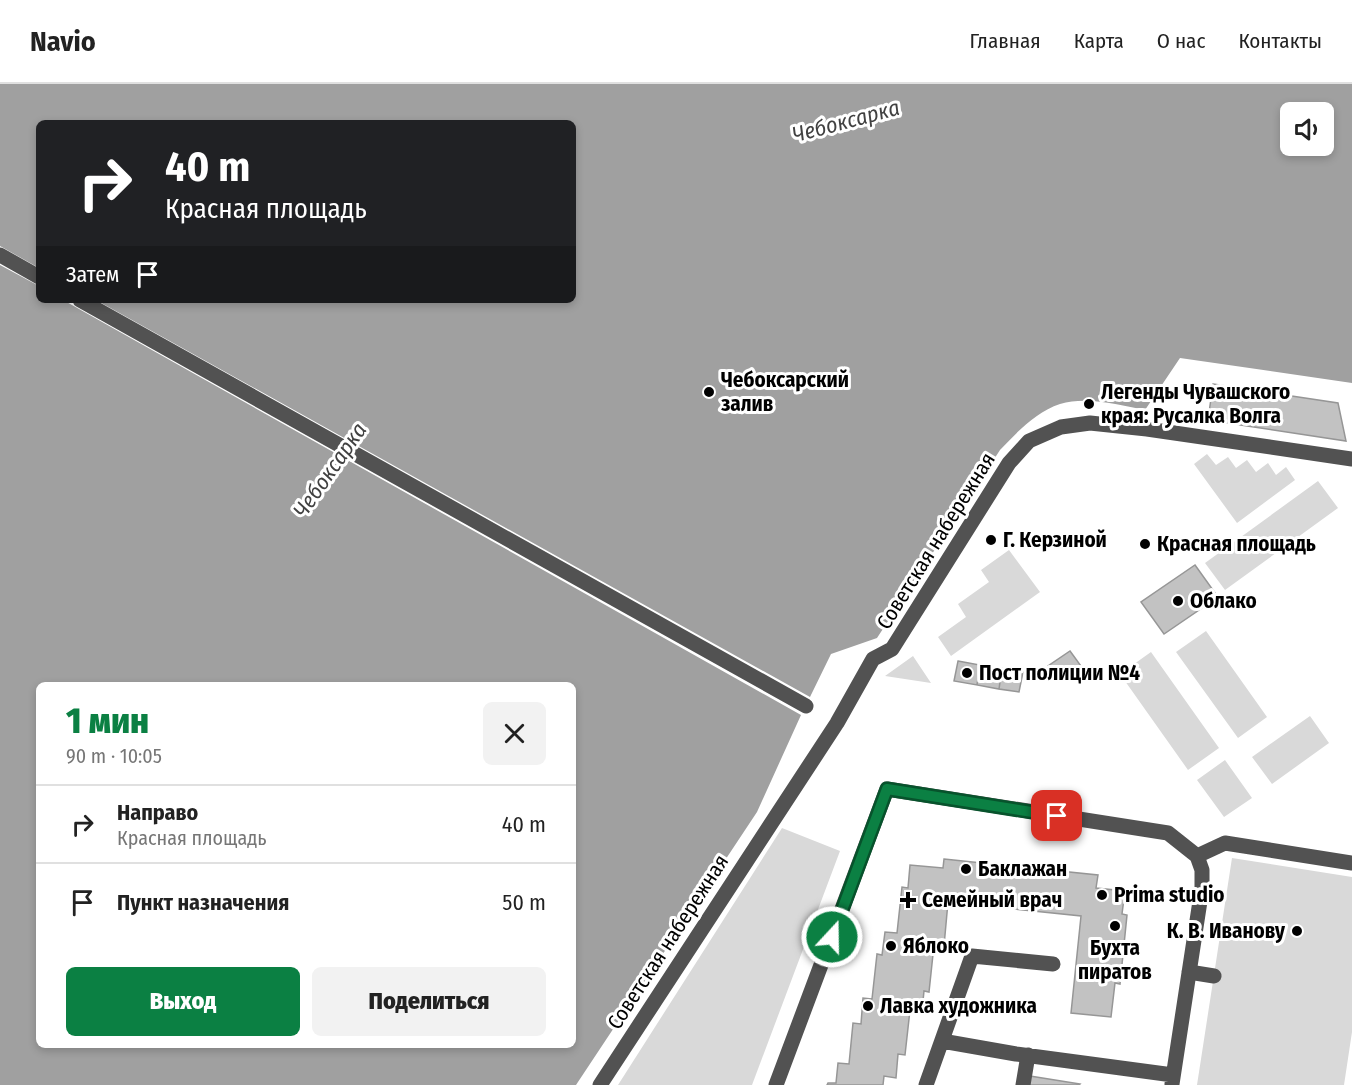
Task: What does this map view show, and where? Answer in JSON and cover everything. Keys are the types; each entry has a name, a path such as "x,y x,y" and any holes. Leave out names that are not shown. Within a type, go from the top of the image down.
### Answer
{"street":[{"path":"0,255 36,275"},
{"path":"85,303 806,706"},
{"name":"Советская набережная","path":"600,1085 837,723 873,659 892,649 1009,463 1029,441 1061,427 1090,423 1147,429 1352,459"},
{"path":"776,1085 887,789 1168,833 1197,856 1202,870 1202,888 1173,1080 942,1041"},
{"path":"1197,856 1225,843 1352,863"},
{"path":"926,1085 972,956 1053,964"},
{"path":"1189,972 1214,976"},
{"path":"1023,1085 1028,1055"}],"shaded area":[{"path":"1207,454 1216,465 1228,457 1236,468 1247,460 1256,472 1268,463 1276,475 1286,467 1295,480 1237,523 1194,464"},
{"path":"1318,481 1338,508 1225,590 1205,563"},
{"path":"1009,550 1040,592 951,656 938,637 966,617 958,604 989,582 981,570"},
{"path":"1206,631 1267,717 1238,738 1176,652"},
{"path":"1151,652 1219,748 1188,770 1120,674"},
{"path":"913,656 931,683 885,676"},
{"path":"1310,716 1329,743 1272,784 1252,757"},
{"path":"1225,760 1252,798 1224,817 1197,780"},
{"path":"782,828 840,851 752,1085 618,1085"},
{"path":"1232,858 1352,877 1352,1032 1344,1085 1197,1085"}],"water":[{"name":"Чебоксарский залив","path":"0,84 1352,84 1352,383 1180,358 1145,410 1103,402 1081,401 1060,404 1043,412 1000,450 877,638 831,654 810,697 101,303 576,303 576,120 36,120 36,266 0,246"},
{"name":"Чебоксарка","path":"0,265 36,284 36,303 68,303 801,715 757,812 576,1085 0,1085"}],"building":[{"path":"1213,384 1338,403 1346,441 1208,420"},
{"path":"1195,565 1218,597 1164,634 1141,602"},
{"path":"1070,651 1081,666 1059,682 1048,666"},
{"name":"Пост полиции №4","path":"958,661 980,665 977,685 954,681"},
{"path":"980,665 1002,668 999,689 977,685"},
{"path":"1002,668 1023,672 1019,692 999,689"},
{"path":"944,859 1098,875 1096,888 1125,891 1122,914 1127,915 1120,984 1115,983 1111,1017 1071,1013 1081,916 948,902 944,946 934,945 929,992 924,991 922,1011 910,1010 905,1055 898,1054 896,1078 884,1076 883,1085 827,1085 836,1083 838,1063 849,1064 853,1023 861,1024 863,998 872,999 877,954 882,955 885,932 897,933 902,887 908,888 910,865 943,868"},
{"path":"1030,1076 1080,1084 1029,1085"}],"place":[{"name":"Чебоксарский залив","path":"709,392"},
{"name":"Легенды Чувашского края: Русалка Волга","path":"1089,404"},
{"name":"Г. Керзиной","path":"991,540"},
{"name":"Красная площадь","path":"1145,544"},
{"name":"Облако","path":"1178,601"},
{"name":"Пост полиции №4","path":"967,673"},
{"name":"Баклажан","path":"966,869"},
{"name":"Prima studio","path":"1102,895"},
{"name":"Семейный врач","path":"908,900"},
{"name":"Бухта пиратов","path":"1115,926"},
{"name":"К. В. Иванову","path":"1297,931"},
{"name":"Яблоко","path":"891,946"},
{"name":"Лавка художника","path":"868,1006"}],"route":[{"path":"832,937 887,789 1057,816"}]}
